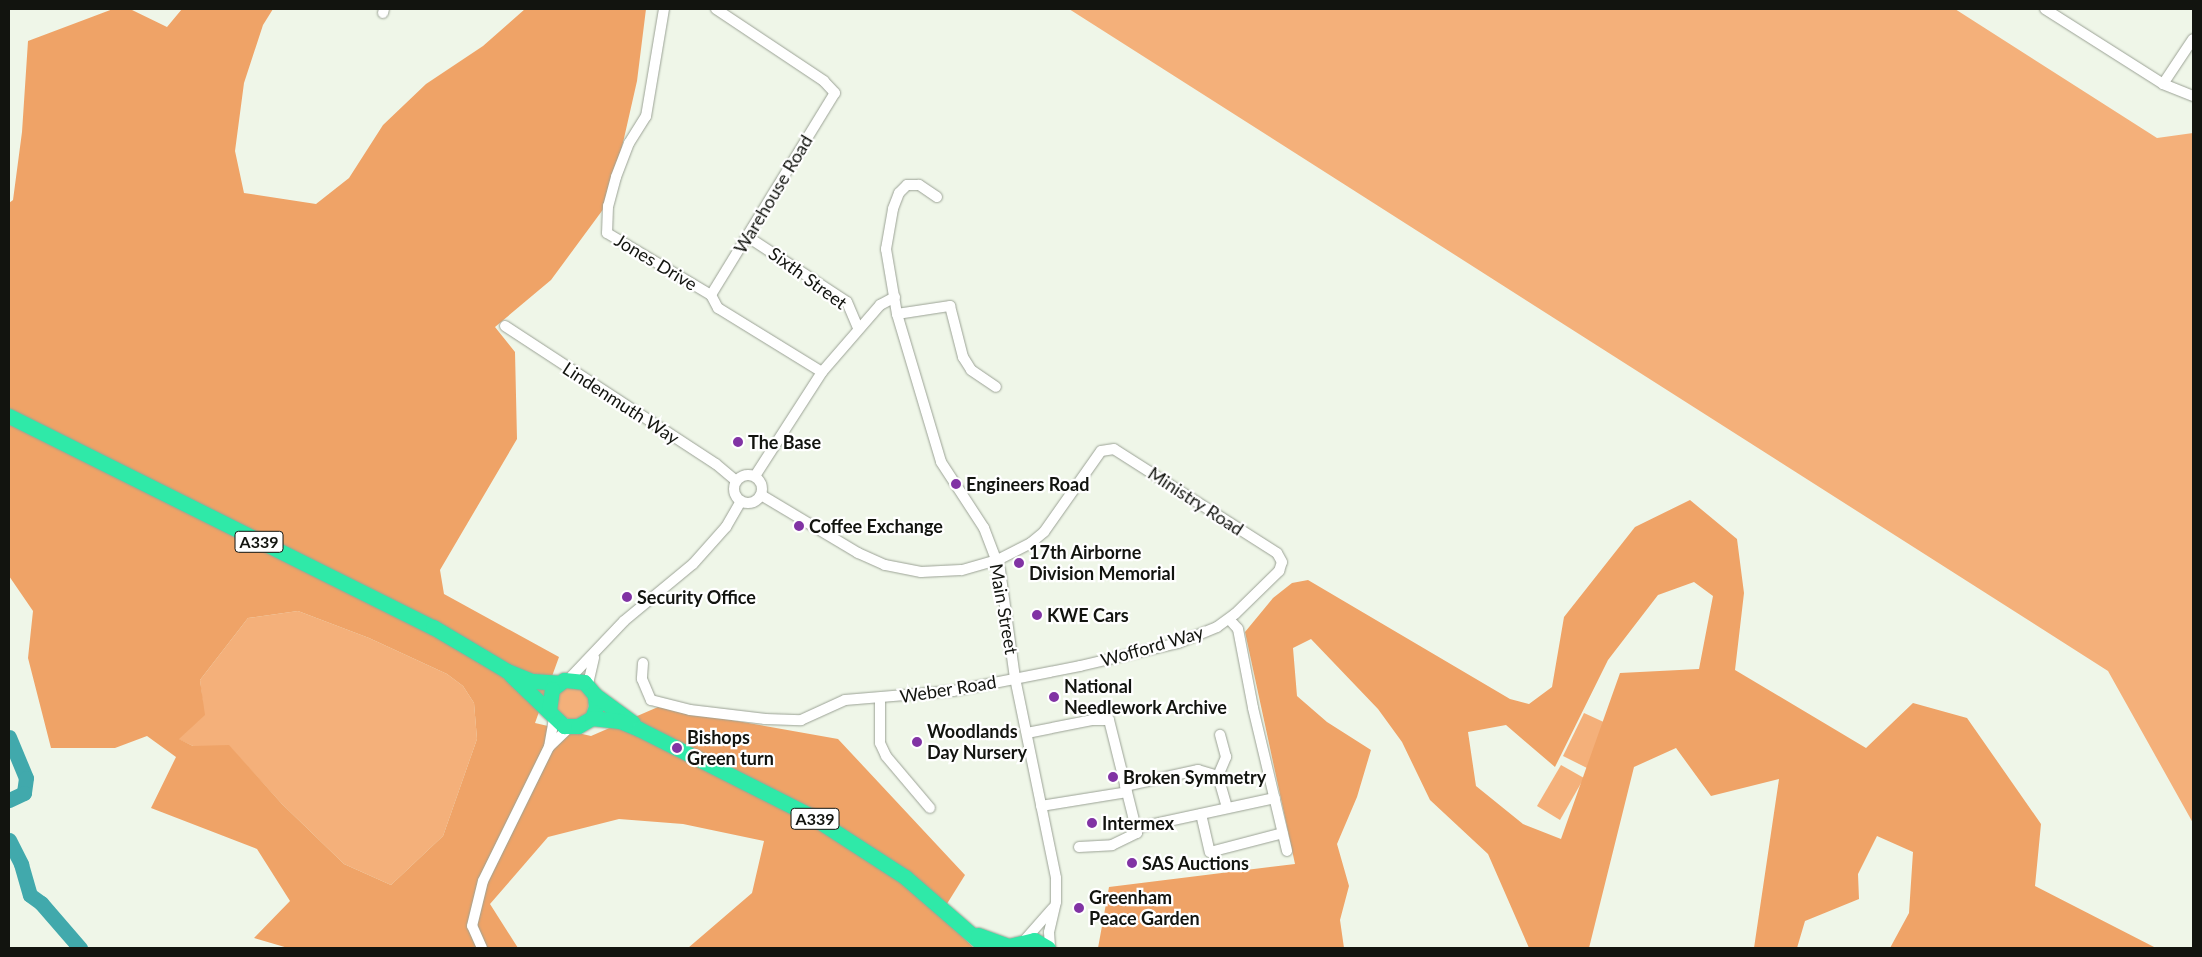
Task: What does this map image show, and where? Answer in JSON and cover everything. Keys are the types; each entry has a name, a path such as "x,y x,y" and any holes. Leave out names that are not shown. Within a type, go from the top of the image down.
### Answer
{"highway":[{"name":"A339","path":"9,416 432,627 507,671 532,681 564,681"},
{"name":"A339","path":"507,671 552,715"},
{"path":"564,681 591,690 596,707 592,718 578,726 570,727 552,715 549,697 564,681"},
{"name":"A339","path":"591,690 639,729"},
{"name":"A339","path":"592,718 620,721 639,729 838,832 905,877 974,934 987,948"},
{"name":"A339","path":"974,934 1000,944 1018,945"},
{"path":"1018,945 1034,940 1049,948"}],"street":[{"name":"Jones Drive","path":"664,9 646,116 624,153 606,225 607,233 711,295 718,308 822,372"},
{"name":"Warehouse Road","path":"711,295 835,93 824,81 716,9"},
{"path":"2045,9 2162,84 2193,96"},
{"path":"2162,84 2193,39"},
{"name":"Main Street","path":"937,197 919,185 907,185 899,193 893,209 886,249 897,314 941,462 984,528 997,560 1006,597 1015,678 1056,878 1054,908 1049,932 1049,948"},
{"name":"Sixth Street","path":"748,236 847,302 858,328"},
{"path":"755,476 822,372 858,328 880,305 895,297"},
{"path":"897,314 950,306 963,357 971,370 996,387"},
{"name":"Lindenmuth Way","path":"505,326 716,464 736,481"},
{"name":"Ministry Road","path":"997,560 1031,543 1044,532 1101,451 1114,449 1277,553"},
{"path":"747,474 755,476 762,487 761,495 754,502 741,501 734,490 736,481 747,474"},
{"path":"761,495 779,503 858,553 891,566 939,572 997,560"},
{"path":"564,681 594,654 624,621 693,564 726,527 741,501"},
{"name":"Wofford Way","path":"1015,678 1178,643 1229,619 1279,572 1282,562 1277,553"},
{"path":"1229,619 1238,629 1253,708 1287,851"},
{"path":"591,690 594,654"},
{"name":"Weber Road","path":"643,662 642,679 651,700 690,710 791,722 845,700 880,699 953,691 1015,678"},
{"path":"880,699 880,743 886,756 930,808"},
{"path":"482,948 472,926 483,882 548,747 552,715"},
{"path":"1027,733 1092,720 1109,720 1137,833 1112,845 1079,847"},
{"path":"548,747 570,727"},
{"path":"1220,735 1226,758 1218,776 1226,807"},
{"path":"1041,806 1126,789 1198,770 1218,776"},
{"path":"1136,828 1226,807 1275,798"},
{"path":"1201,814 1210,852 1284,833"},
{"path":"1018,945 1054,908"}],"shaded area":[{"path":"113,9 130,9 167,27 182,9 273,9 263,25 244,83 235,151 244,193 316,204 349,178 383,125 426,84 483,46 525,9 646,9 637,81 610,200 551,280 495,327 515,352 517,439 440,570 444,594 559,657 535,723 591,736 658,707 838,739 965,875 940,915 974,948 688,948 752,893 764,841 683,824 619,819 548,837 490,904 518,948 288,948 254,938 290,901 257,849 151,808 176,757 147,736 115,748 51,748 28,658 33,611 9,576 9,203 13,200 22,132 28,41","holes":["298,611 369,638 447,674 463,686 474,703 477,739 443,836 391,885 344,864 282,804 229,745 193,746 179,739 205,715 200,680 248,618"]},
{"path":"1069,9 1955,9 2157,138 2193,133 2193,823 2108,671"},
{"path":"1690,500 1737,539 1744,593 1735,670 1866,748 1913,703 1967,718 2041,824 2035,886 2156,948 1890,948 1909,913 1913,852 1877,836 1858,874 1859,899 1805,921 1797,948 1754,948 1779,779 1711,796 1676,748 1634,767 1589,948 1529,948 1488,854 1430,800 1402,742 1378,709 1311,639 1293,648 1297,696 1327,722 1371,750 1357,797 1337,844 1349,886 1340,920 1344,948 1098,948 1109,887 1295,864 1245,632 1273,598 1292,583 1308,580 1510,699 1529,704 1552,687 1564,617 1635,527","holes":["1694,582 1713,596 1699,669 1620,673 1561,839 1523,824 1476,786 1468,732 1506,725 1555,767 1608,660 1658,595"]},
{"path":"298,611 369,638 447,674 463,686 474,703 477,739 443,836 391,885 344,864 282,804 229,746 193,746 178,739 204,715 200,680 248,618"},
{"path":"567,683 575,683 590,695 587,713 574,721 558,715 553,696"},
{"path":"1584,713 1608,724 1587,768 1563,756"},
{"path":"1561,765 1584,778 1560,820 1537,806"}],"waterway":[{"path":"9,737 26,778 24,793 9,800"},
{"path":"9,840 21,864 30,895 41,903 80,948"}],"place":[{"name":"The Base","path":"738,442"},
{"name":"Engineers Road","path":"956,484"},
{"name":"Coffee Exchange","path":"799,526"},
{"name":"17th Airborne Division Memorial","path":"1019,563"},
{"name":"Security Office","path":"627,597"},
{"name":"KWE Cars","path":"1037,615"},
{"name":"National Needlework Archive","path":"1054,697"},
{"name":"Woodlands Day Nursery","path":"917,742"},
{"name":"Bishops Green turn","path":"677,748"},
{"name":"Broken Symmetry","path":"1113,777"},
{"name":"Intermex","path":"1092,823"},
{"name":"SAS Auctions","path":"1132,863"},
{"name":"Greenham Peace Garden","path":"1079,908"}]}
